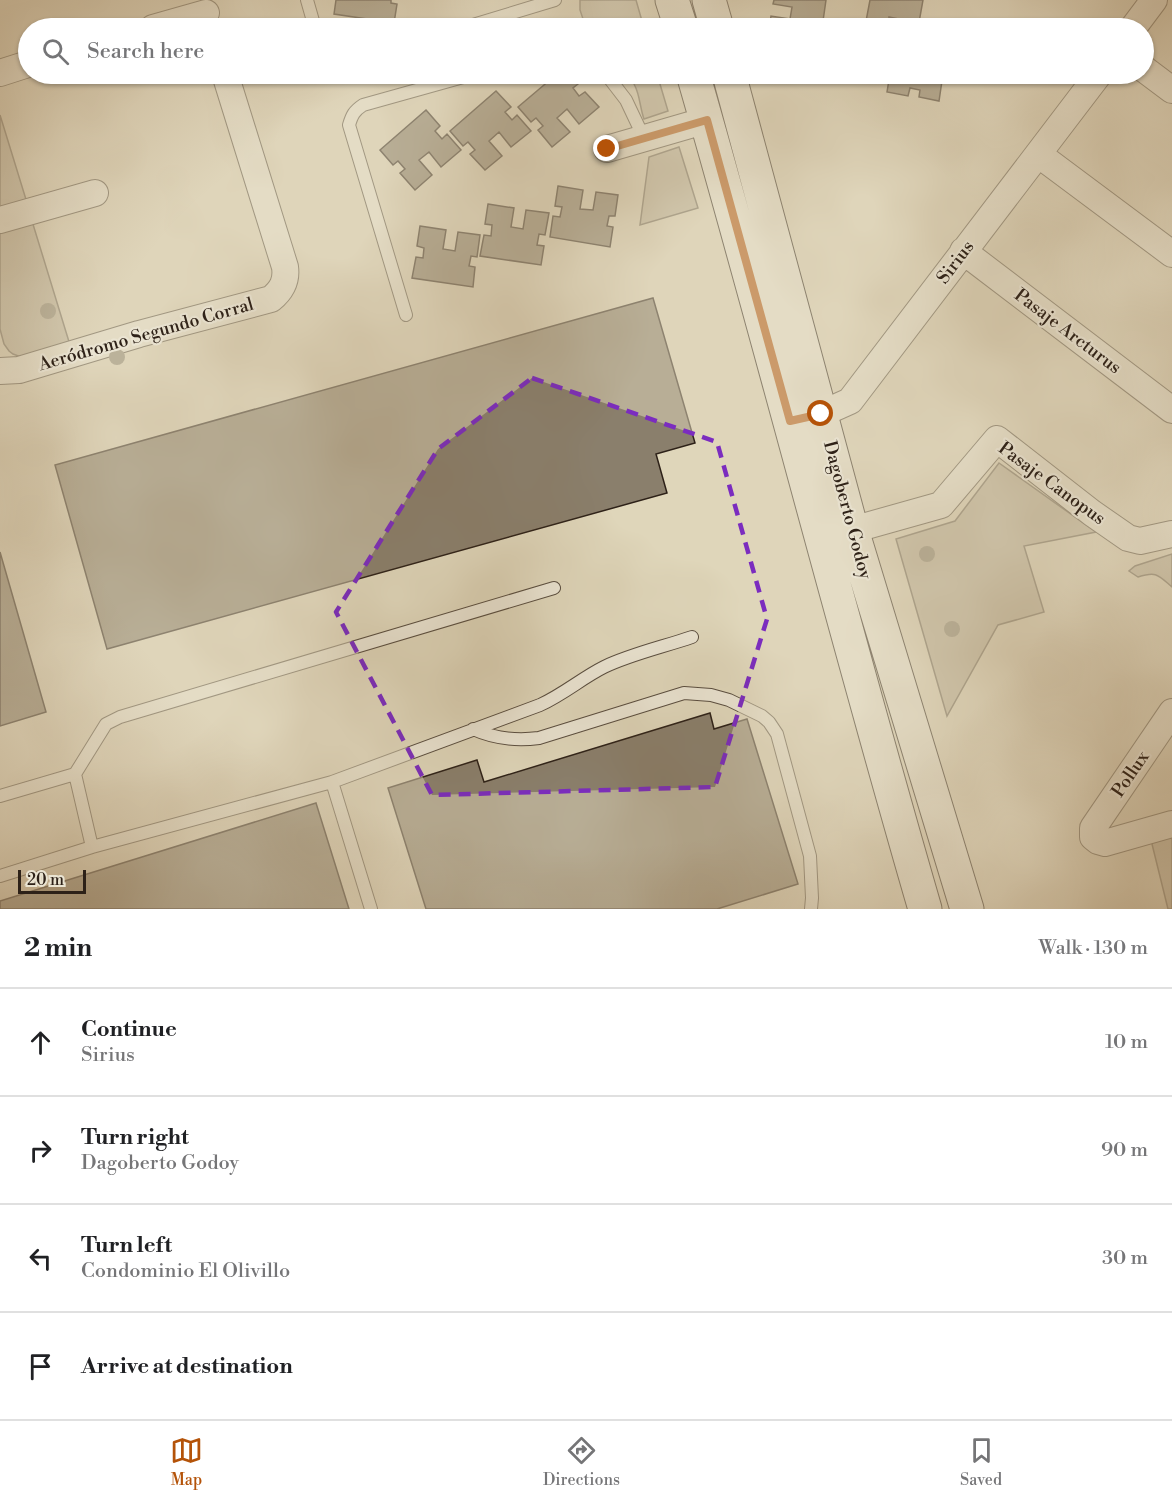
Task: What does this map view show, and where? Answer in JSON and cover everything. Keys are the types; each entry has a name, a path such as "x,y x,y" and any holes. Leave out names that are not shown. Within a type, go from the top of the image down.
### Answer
{"main road":[{"path":"672,0 678,18"},
{"path":"710,0 714,18"},
{"name":"Dagoberto Godoy","path":"696,84 806,418 852,530 967,909"},
{"name":"Dagoberto Godoy","path":"731,84 806,418 845,628 925,909"},
{"path":"845,628 879,619"}],"street":[{"path":"1140,18 1154,0"},
{"path":"192,18 207,14"},
{"path":"0,72 18,67"},
{"path":"1154,77 1172,90"},
{"name":"Aeródromo Segundo Corral","path":"0,371 19,370 139,334 271,299 279,292 285,282 285,267 228,84"},
{"name":"Sirius","path":"806,418 849,401 1091,84"},
{"path":"607,149 707,120"},
{"path":"1038,154 1172,254"},
{"path":"0,220 95,193"},
{"name":"Pasaje Arcturus","path":"963,251 1172,410"},
{"name":"Pasaje Canopus","path":"852,530 941,505 997,439 1128,538 1140,541 1172,534"},
{"name":"Pollux","path":"1172,712 1093,828 1093,837 1104,843 1172,824"}],"lane":[{"path":"307,0 312,18"},
{"path":"496,18 555,0"},
{"path":"406,315 349,125 351,116 363,105 438,84"},
{"path":"614,84 626,100 644,138"},
{"path":"0,796 75,774 106,724 120,717 554,588"},
{"path":"0,876 92,847 332,782 555,698 592,673 616,662 692,638"},
{"path":"473,729 510,740 539,738 684,693 711,695 755,711 777,734 810,856 811,909"},
{"path":"75,774 92,847"},
{"path":"332,782 371,909"}],"highlighted area":[{"path":"532,378 717,442 767,619 715,787 432,795 336,612 438,449"}],"shaded area":[{"path":"580,0 636,0 641,18 583,18"},
{"path":"634,84 660,84 668,111 644,119"},
{"path":"0,115 28,206 0,215"},
{"path":"679,147 698,208 640,225 649,157"},
{"path":"32,221 70,345 21,357 9,351 4,344 0,329 0,230"},
{"path":"999,463 1096,532 1024,546 1044,612 998,625 947,716 896,539 955,521"},
{"path":"1172,554 1172,587 1157,575 1149,574 1138,577 1129,571 1135,566"},
{"path":"1172,834 1172,909 1168,909 1151,840"}],"building":[{"path":"336,0 391,0 391,3 397,4 395,18 361,18 334,14"},
{"path":"774,0 826,0 823,18 790,18 792,7 773,4"},
{"path":"870,0 923,0 920,18 867,18"},
{"path":"545,84 578,84 573,88 579,96 585,92 599,107 579,124 567,109 557,118 570,132 552,147 538,130 543,126 536,118 531,122 518,107"},
{"path":"888,84 942,84 939,101 919,97 920,90 910,88 908,96 887,92"},
{"path":"496,91 511,107 505,112 512,120 517,115 531,131 511,147 499,132 489,141 502,156 485,170 470,154 475,150 468,142 463,146 450,131"},
{"path":"426,110 440,126 435,131 442,139 447,134 461,150 441,167 429,152 419,160 432,175 415,190 400,173 405,169 398,161 393,165 380,150"},
{"path":"558,186 583,190 580,209 593,210 596,192 618,195 615,216 609,216 607,226 613,227 610,247 550,237 553,216 560,217 562,207 555,206"},
{"path":"488,204 514,208 511,227 523,229 526,210 549,213 545,235 539,234 537,245 544,246 541,265 480,256 484,235 491,236 492,225 485,224"},
{"path":"420,226 446,230 443,249 455,251 458,232 480,235 477,257 471,256 469,266 475,267 473,287 412,278 416,257 423,258 424,248 417,246"},
{"path":"653,298 695,443 656,454 667,493 107,649 55,465"},
{"path":"0,552 46,712 0,726"},
{"path":"710,713 714,729 747,719 798,884 717,909 426,909 388,788 477,760 484,782"},
{"path":"316,803 349,909 0,909 0,901"}],"route":[{"path":"607,149 707,120 790,421 821,414"}]}
